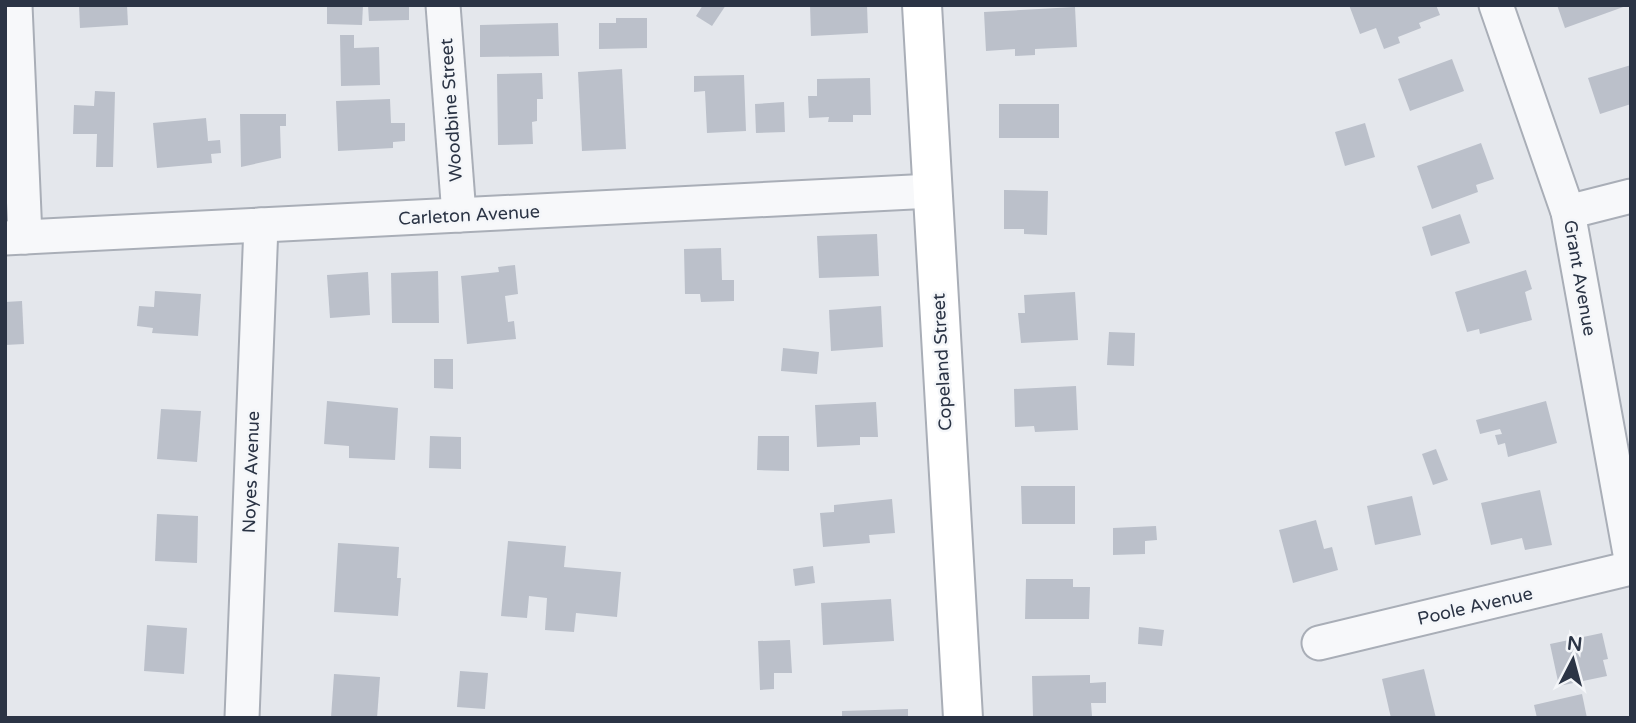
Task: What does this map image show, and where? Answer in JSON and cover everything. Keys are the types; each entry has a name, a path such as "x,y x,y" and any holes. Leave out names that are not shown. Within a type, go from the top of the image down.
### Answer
{"main road":[{"name":"Copeland Street","path":"922,5 963,718"}],"street":[{"path":"15,5 15,238"},
{"name":"Woodbine Street","path":"443,5 458,215"},
{"name":"Grant Avenue","path":"1496,5 1568,212 1631,559"},
{"name":"Carleton Avenue","path":"15,238 932,191"},
{"path":"1568,212 1631,195"},
{"name":"Noyes Avenue","path":"242,718 261,225"},
{"name":"Poole Avenue","path":"1319,643 1631,568"}],"building":[{"path":"79,5 127,5 128,25 80,28"},
{"path":"327,5 363,5 362,25 327,24"},
{"path":"368,5 409,5 409,20 369,21"},
{"path":"703,5 726,5 712,26 696,16"},
{"path":"810,5 867,5 868,33 811,36"},
{"path":"1349,5 1436,5 1440,15 1419,23 1421,28 1398,37 1400,43 1384,49 1376,28 1360,34"},
{"path":"1557,5 1626,5 1626,6 1565,28"},
{"path":"1075,7 1077,47 1035,49 1035,55 1015,56 1015,49 986,51 984,12"},
{"path":"616,18 647,18 647,48 599,49 599,23 616,23"},
{"path":"558,23 559,56 480,57 480,25"},
{"path":"340,35 354,35 354,48 379,47 380,85 341,86"},
{"path":"1452,59 1464,91 1410,111 1398,79"},
{"path":"1631,65 1631,104 1600,114 1588,78"},
{"path":"622,69 626,149 582,151 578,72"},
{"path":"542,73 543,99 537,99 537,121 532,122 533,144 498,145 497,74"},
{"path":"744,75 746,131 707,133 705,91 694,92 694,76"},
{"path":"870,78 871,115 853,115 853,122 828,122 829,117 809,118 808,96 817,96 817,79"},
{"path":"95,91 115,92 113,167 96,167 97,134 73,134 74,105 94,106"},
{"path":"390,99 391,123 405,123 405,141 393,142 393,148 338,151 336,101"},
{"path":"784,102 785,132 756,133 755,104"},
{"path":"999,104 1059,104 1059,138 999,138"},
{"path":"240,114 286,114 286,126 280,126 281,158 241,167"},
{"path":"206,118 208,141 220,140 221,153 211,154 212,163 157,168 153,123"},
{"path":"1365,123 1375,157 1345,166 1335,132"},
{"path":"1481,143 1494,179 1476,185 1478,192 1432,209 1417,166"},
{"path":"1004,190 1048,191 1047,235 1024,234 1024,229 1004,229"},
{"path":"1460,214 1470,243 1431,256 1422,227"},
{"path":"877,234 879,276 819,278 817,236"},
{"path":"721,248 722,280 734,280 734,301 701,302 700,294 685,294 684,249"},
{"path":"515,265 518,294 505,296 508,322 514,321 516,339 467,344 461,276 499,272 498,267"},
{"path":"1526,270 1532,289 1525,292 1532,320 1480,334 1479,329 1467,332 1455,292"},
{"path":"438,271 439,323 392,323 391,273"},
{"path":"368,272 370,315 330,318 327,275"},
{"path":"155,291 201,294 198,336 152,333 153,328 137,326 139,306 154,307"},
{"path":"1075,292 1078,340 1021,343 1018,313 1025,313 1024,295"},
{"path":"22,301 24,344 5,345 5,302"},
{"path":"881,306 883,347 831,351 829,310"},
{"path":"1109,332 1135,333 1134,366 1107,365"},
{"path":"783,348 819,352 817,374 781,371"},
{"path":"434,359 453,359 453,389 434,388"},
{"path":"1076,386 1078,430 1035,432 1034,426 1015,427 1014,389"},
{"path":"327,401 398,408 395,460 349,458 349,446 324,444"},
{"path":"1546,401 1557,443 1508,457 1505,443 1498,445 1495,435 1502,434 1500,429 1480,434 1476,420"},
{"path":"876,402 878,437 860,437 860,445 817,447 815,405"},
{"path":"161,409 201,411 197,462 157,459"},
{"path":"430,436 461,437 461,469 429,468"},
{"path":"758,436 789,436 789,471 757,470"},
{"path":"1436,449 1448,480 1433,485 1422,454"},
{"path":"1021,486 1075,486 1075,524 1022,524"},
{"path":"1540,490 1552,545 1525,550 1522,538 1491,545 1481,503"},
{"path":"1412,496 1421,535 1375,545 1367,506"},
{"path":"892,499 895,533 869,535 870,543 823,547 820,513 834,512 834,505"},
{"path":"157,514 198,516 197,563 155,561"},
{"path":"1316,520 1324,549 1332,547 1338,570 1293,583 1279,530"},
{"path":"1156,526 1157,540 1145,541 1145,554 1113,555 1113,528"},
{"path":"508,541 566,546 564,567 621,572 617,617 576,613 574,632 545,630 547,598 529,596 527,618 501,616"},
{"path":"338,543 399,547 397,578 401,578 398,616 334,612"},
{"path":"813,566 815,583 795,586 793,569"},
{"path":"1026,579 1073,579 1073,587 1090,587 1089,619 1025,619"},
{"path":"891,599 894,641 823,645 821,603"},
{"path":"147,625 187,628 184,674 144,671"},
{"path":"1139,627 1164,630 1162,646 1138,644"},
{"path":"1602,633 1608,659 1603,660 1607,676 1559,686 1550,644"},
{"path":"790,640 792,673 774,673 774,689 760,690 758,641"},
{"path":"1424,669 1436,718 1391,718 1382,679"},
{"path":"460,671 488,673 485,709 457,707"},
{"path":"334,674 380,677 377,718 331,718"},
{"path":"1090,675 1090,683 1106,682 1106,703 1091,703 1092,716 1033,717 1032,676"},
{"path":"1582,694 1587,718 1537,718 1534,705"},
{"path":"908,709 908,718 842,718 842,711"}]}
